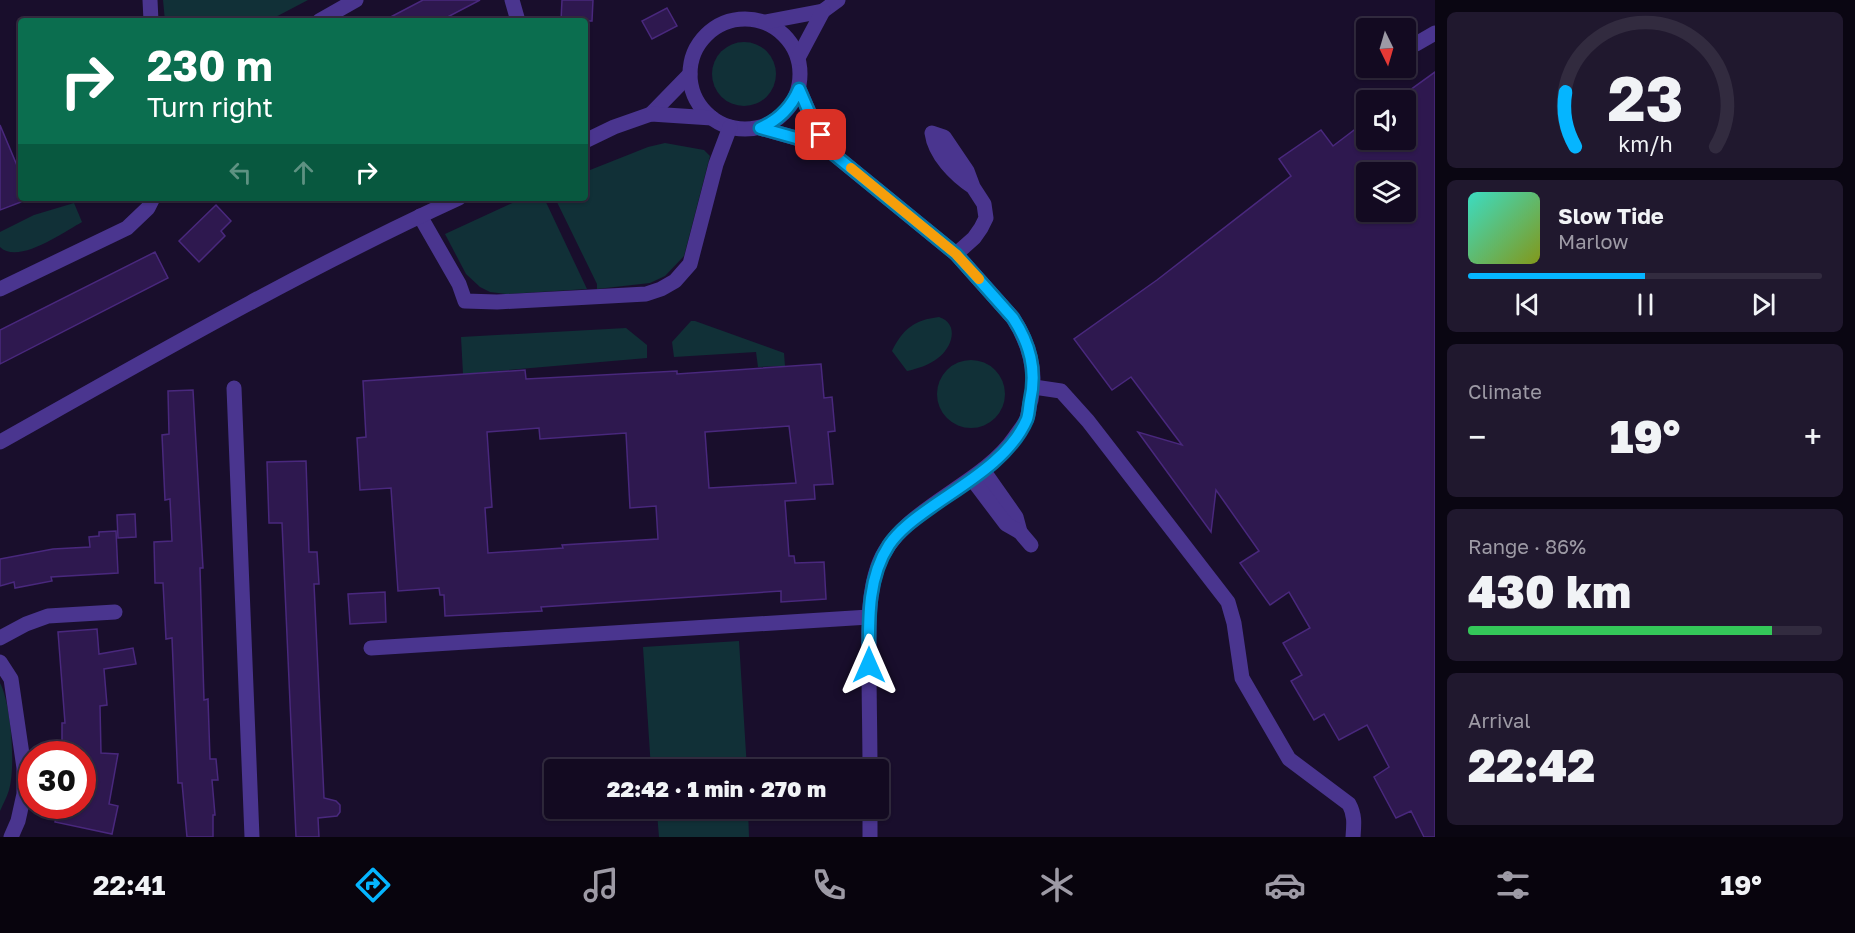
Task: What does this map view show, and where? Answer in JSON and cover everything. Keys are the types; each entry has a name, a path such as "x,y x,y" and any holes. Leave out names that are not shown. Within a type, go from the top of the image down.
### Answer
{"street":[{"path":"150,0 151,18"},
{"path":"324,18 356,0"},
{"path":"512,0 517,18"},
{"path":"765,22 823,10 838,0"},
{"path":"798,58 823,10"},
{"path":"760,128 780,117 794,99 801,79 798,58 793,46 775,27 755,19 734,20 714,28 706,35 694,53 690,74 698,104 712,118 730,127 760,128 796,138 831,152 956,254 1013,318 1021,330 1034,370 1034,387 1027,418 1006,450 978,474 912,521 890,543 879,565 869,617 870,759"},
{"path":"651,114 690,74"},
{"path":"799,89 812,119 831,152"},
{"path":"588,140 614,127 651,114 712,118"},
{"path":"420,216 459,284 465,301 497,302 646,294 675,281 690,264 716,164 730,127"},
{"path":"956,254 974,237 986,218 984,204 973,187"},
{"path":"0,288 127,228 148,208 152,201"},
{"path":"0,442 182,340 365,242 452,201"},
{"path":"1034,387 1061,391 1088,421 1228,602 1234,623 1242,678 1289,759 1349,804 1354,820 1353,837"},
{"path":"234,388 252,837"},
{"path":"978,474 1006,524 1020,532 1031,545"},
{"path":"0,638 26,624 48,616 115,612"},
{"path":"371,648 869,617"},
{"path":"0,662 11,679 24,768 24,794 11,837"},
{"path":"870,819 870,837"}],"green space":[{"path":"163,0 308,0 274,18 165,18"},
{"path":"738,42 750,42 767,51 774,62 776,74 774,86 767,97 750,106 738,106 726,101 717,92 712,80 712,68 717,56 726,47"},
{"path":"665,143 704,150 710,156 684,256 665,276 650,283 597,289 597,284 556,201 588,201 588,171 648,147"},
{"path":"516,201 545,201 587,289 506,294 490,292 480,287 466,274 445,234"},
{"path":"74,203 82,222 64,233 29,250 8,252 0,247 0,232 34,215"},
{"path":"939,317 946,320 952,330 947,348 931,363 907,371 892,351 896,343 905,331 916,323"},
{"path":"691,321 784,353 785,366 758,367 756,352 674,357 672,342"},
{"path":"626,328 647,345 647,358 463,374 461,337"},
{"path":"971,360 984,363 995,370 1002,381 1005,394 1002,407 995,418 984,425 971,428 958,425 947,418 940,407 937,394 940,381 947,370 958,363"},
{"path":"739,641 746,759 650,759 643,647"},
{"path":"0,683 10,720 12,766 9,790 0,811"},
{"path":"658,819 748,819 749,837 659,837"}],"building":[{"path":"423,0 480,0 446,18 389,18"},
{"path":"562,0 593,0 592,21 588,21 588,18 561,18"},
{"path":"667,8 677,26 652,39 642,21"},
{"path":"1435,72 1435,837 1424,837 1411,811 1396,818 1374,777 1389,767 1367,725 1339,740 1324,714 1314,720 1291,681 1302,675 1283,643 1310,628 1289,592 1270,605 1240,563 1259,551 1216,490 1211,532 1138,432 1182,445 1131,377 1112,390 1074,339 1157,280 1291,176 1279,159 1321,130 1333,146 1356,129 1356,150 1416,150 1416,90 1410,90"},
{"path":"0,125 18,168 18,201 21,202 0,210"},
{"path":"216,205 231,221 221,231 225,236 199,262 179,241"},
{"path":"155,252 168,278 0,364 0,330"},
{"path":"821,364 824,398 832,397 835,431 828,432 833,484 814,485 815,499 785,501 789,556 794,556 795,563 824,562 826,599 781,602 781,591 541,607 542,611 445,616 444,595 440,595 439,588 398,591 391,488 360,490 357,438 366,437 363,381 525,370 526,379 677,371 677,374","holes":["789,426 796,483 709,488 705,432","539,428 540,439 626,433 630,508 656,506 658,539 562,545 563,548 488,553 485,508 492,507 487,432"]},
{"path":"193,390 203,568 200,568 204,700 208,699 210,759 216,759 218,780 212,780 215,815 213,815 213,837 187,837 182,783 178,783 172,638 166,639 163,583 155,583 154,542 172,541 170,499 165,500 162,435 169,434 168,391"},
{"path":"306,461 309,552 317,552 319,584 314,584 324,798 336,801 340,805 340,812 337,816 318,818 319,837 296,837 282,523 269,523 267,462"},
{"path":"135,514 136,537 118,538 117,515"},
{"path":"116,531 118,573 51,577 52,581 15,588 14,582 0,586 0,559 53,549 90,547 89,537 99,536 99,532"},
{"path":"385,592 386,622 350,624 348,594"},
{"path":"97,629 99,654 133,648 136,664 104,669 107,705 100,706 101,753 118,754 109,804 118,806 112,834 55,822 56,819 96,819 96,741 62,741 62,723 65,723 58,632"}],"slow traffic":[{"path":"851,168 956,254 979,279"}],"route":[{"path":"821,135 799,89 788,109 780,117 760,128 796,138 831,152 956,254 1013,318 1021,330 1034,370 1034,387 1027,418 1006,450 972,479 912,521 890,543 879,565 874,584 869,617 869,665"}]}
